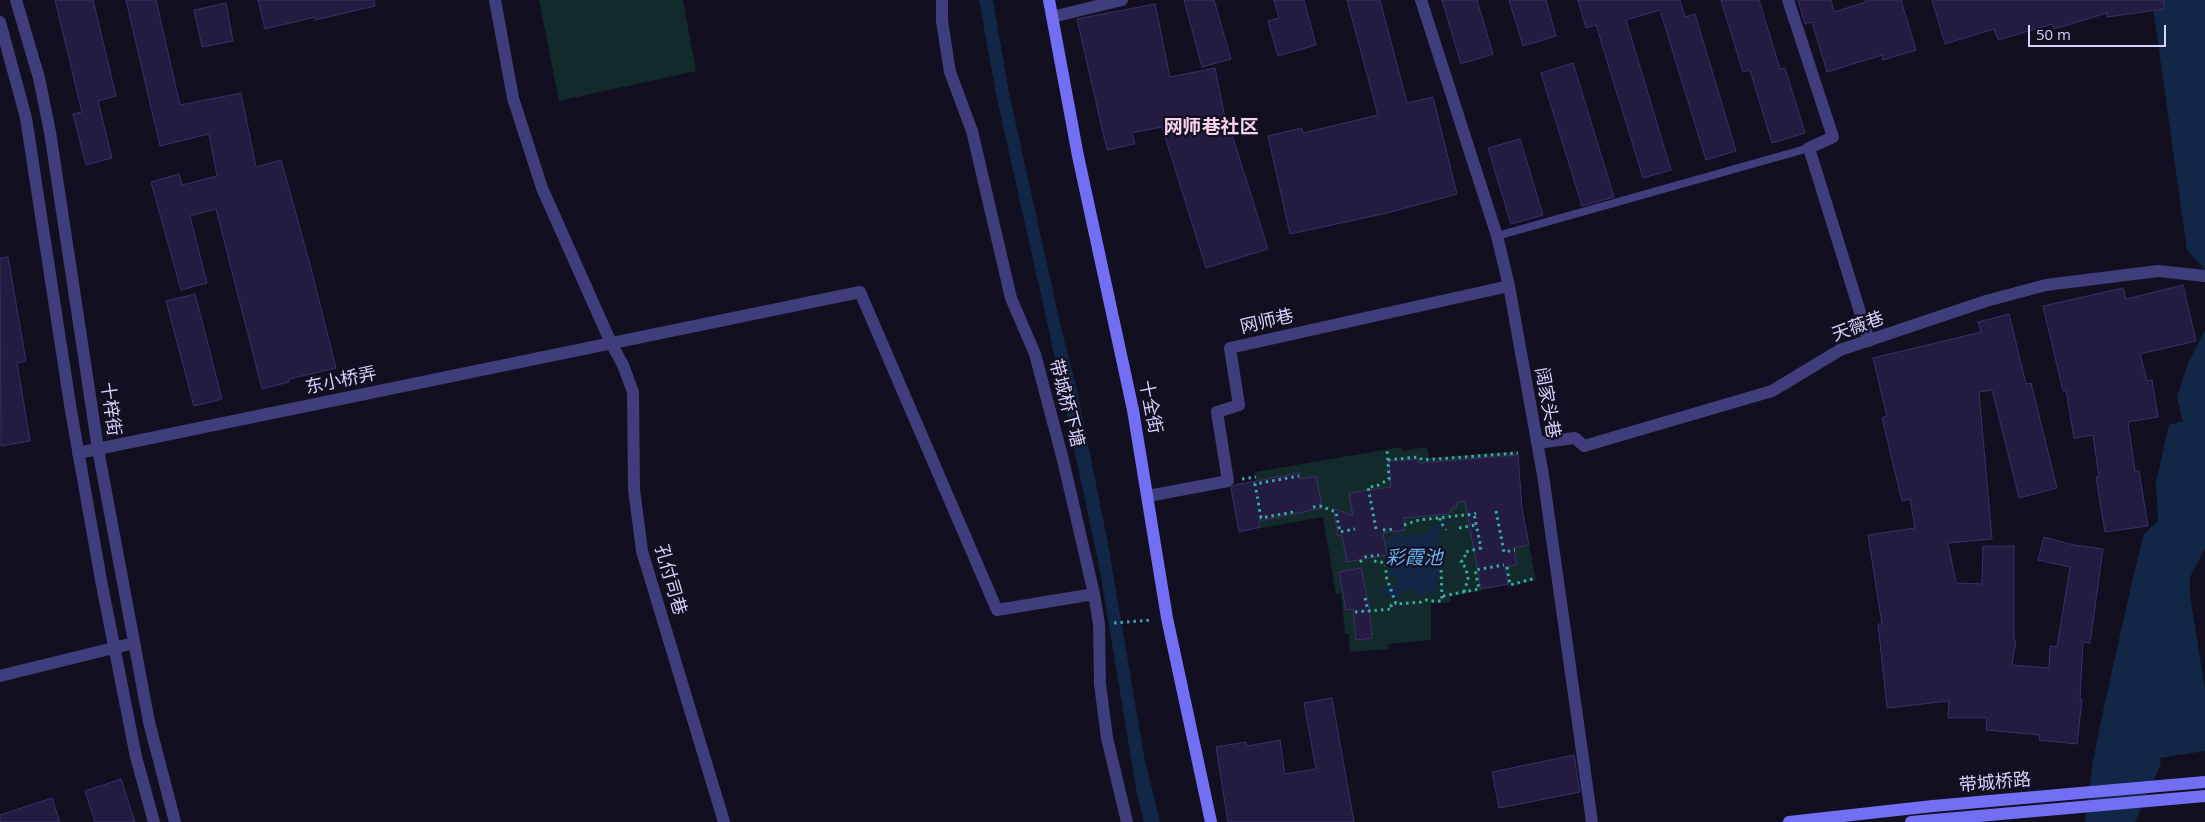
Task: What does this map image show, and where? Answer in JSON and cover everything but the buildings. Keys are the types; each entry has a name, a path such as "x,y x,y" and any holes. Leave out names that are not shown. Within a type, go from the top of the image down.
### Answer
{"main road":[{"name":"十全街","path":"1049,0 1078,156 1118,337 1148,496 1167,618 1211,822"},
{"name":"带城桥路","path":"1789,822 2014,798 2205,782"},
{"name":"带城桥路","path":"1911,822 2205,796"}],"street":[{"name":"十梓街","path":"16,0 39,78 50,132 98,449 150,722 174,822"},
{"name":"孔付司巷","path":"495,0 513,98 542,188 633,392 634,489 642,551 724,822"},
{"name":"带城桥下塘","path":"942,0 942,21 950,72 972,131 1011,298 1035,354 1063,460 1094,594 1099,624 1100,684 1107,738 1127,822"},
{"path":"1052,17 1122,0"},
{"name":"阔家头巷","path":"1421,0 1497,236 1509,286 1537,443 1592,822"},
{"path":"1788,0 1833,137 1809,148 1868,340"},
{"path":"0,22 26,118 78,453 136,757 154,822"},
{"name":"天薇巷","path":"1537,443 1575,438 1584,446 1772,391 1840,350 1986,301 2046,285 2158,271 2205,276"},
{"name":"网师巷","path":"1148,496 1228,481 1217,412 1239,405 1230,348 1509,286"},
{"name":"东小桥弄","path":"78,453 860,292 997,610 1094,594"},
{"path":"0,676 134,643"}],"lane":[{"path":"1497,236 1809,148"}],"path":[{"path":"1376,529 1368,487 1377,486 1389,479 1387,450"},
{"path":"1388,460 1418,457 1423,460 1518,453"},
{"path":"1293,512 1261,518 1255,484 1299,476"},
{"path":"1313,507 1320,506 1336,512 1340,532 1355,529"},
{"path":"1496,511 1504,552 1515,550"},
{"path":"1404,525 1419,520 1475,514 1481,548 1465,552 1465,558 1461,562 1466,568 1468,579 1464,592"},
{"path":"1440,519 1445,529"},
{"path":"1459,528 1476,524"},
{"path":"1383,530 1394,529"},
{"path":"1360,562 1365,558 1380,555"},
{"path":"1374,561 1386,563 1386,576 1396,604"},
{"path":"1443,596 1479,589 1475,570 1506,566 1510,585 1536,578"},
{"path":"1355,612 1392,609 1391,605 1426,600 1429,602 1442,601 1441,568"},
{"path":"1365,598 1368,611"},
{"path":"1104,624 1152,620"}],"green space":[{"path":"539,0 683,0 696,71 559,101"},
{"path":"1401,447 1402,451 1427,447 1429,458 1518,451 1522,508 1536,580 1508,587 1507,584 1481,589 1481,591 1451,596 1450,602 1431,604 1431,640 1388,644 1389,649 1350,652 1349,634 1345,634 1341,593 1336,594 1323,517 1239,532 1230,486 1256,481 1255,472"}],"water":[{"path":"979,0 993,0 1009,93 1062,332 1077,389 1108,544 1144,756 1160,822 1144,822 1137,794 1100,571 996,94"},
{"path":"2152,0 2205,0 2205,270 2187,250"},
{"path":"2205,330 2205,548 2190,577 2190,596 2205,688 2205,751 2160,758 2161,764 2135,822 2085,822 2093,761 2132,582 2144,534 2158,521 2156,482 2169,425 2183,421 2177,397 2188,363"},
{"name":"彩霞池","path":"1443,521 1463,521 1449,523 1438,530 1440,570 1438,595 1435,597 1429,590 1421,597 1417,597 1415,589 1404,590 1398,599 1380,595 1388,583 1396,585 1398,580 1389,575 1390,553 1386,537 1395,536 1398,531 1405,537 1426,534 1431,530 1431,526"}],"district":[{"name":"网师巷社区","path":"1211,128"}]}
